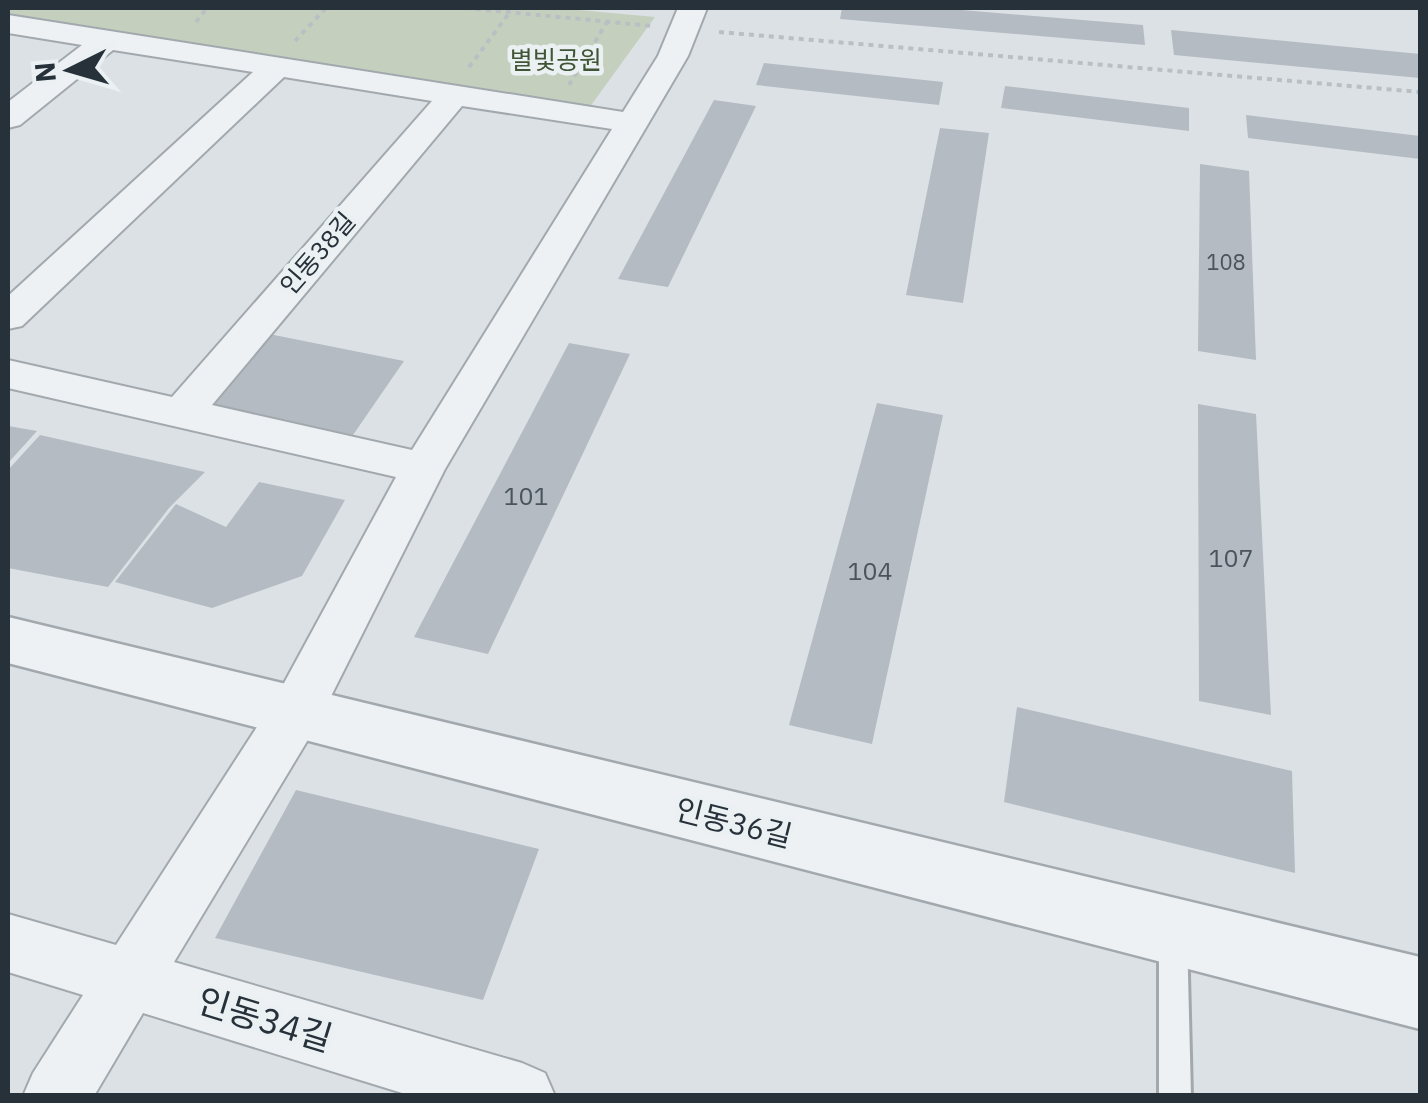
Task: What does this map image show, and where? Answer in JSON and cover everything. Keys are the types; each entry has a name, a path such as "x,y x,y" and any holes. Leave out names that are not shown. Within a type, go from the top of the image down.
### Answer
{"street":[{"path":"56,1096 126,978 296,712 423,468 633,123 688,18"},
{"path":"8,24 278,66 460,83 633,123"},
{"path":"8,118 107,40"},
{"path":"8,317 278,66"},
{"name":"인동38길","path":"182,414 460,83"},
{"path":"8,374 423,468"},
{"name":"인동36길","path":"8,640 1420,993"},
{"name":"인동34길","path":"8,943 510,1094"}],"lane":[{"path":"1173,931 1174,1096"}],"path":[{"path":"466,8 607,22 688,18 1420,92"},
{"path":"460,83 510,12"},
{"path":"565,92 607,22"}],"green space":[{"name":"별빛공원","path":"8,8 557,8 655,17 584,115 8,32"}],"building":[{"path":"842,8 938,8 1143,25 1145,45 840,19"},
{"path":"1171,30 1420,54 1420,78 1174,55"},
{"path":"764,63 943,82 939,105 756,85"},
{"path":"1005,86 1189,108 1189,131 1001,108"},
{"path":"714,100 756,106 668,287 618,279"},
{"path":"1246,115 1420,136 1420,159 1248,138"},
{"path":"940,128 989,133 963,303 906,295"},
{"path":"1200,164 1249,171 1256,360 1198,351"},
{"path":"269,334 404,361 353,435 210,405"},
{"path":"569,343 630,354 488,654 414,637"},
{"path":"877,403 943,415 872,744 789,725"},
{"path":"1198,404 1256,414 1271,715 1199,701"},
{"path":"8,426 37,431 8,463"},
{"path":"40,435 205,472 169,508 108,587 8,568 8,470"},
{"path":"259,482 345,500 302,576 212,608 115,582 176,504 226,527"},
{"path":"1017,707 1292,771 1295,873 1004,802"},
{"path":"296,790 539,849 483,1000 215,938"}]}
